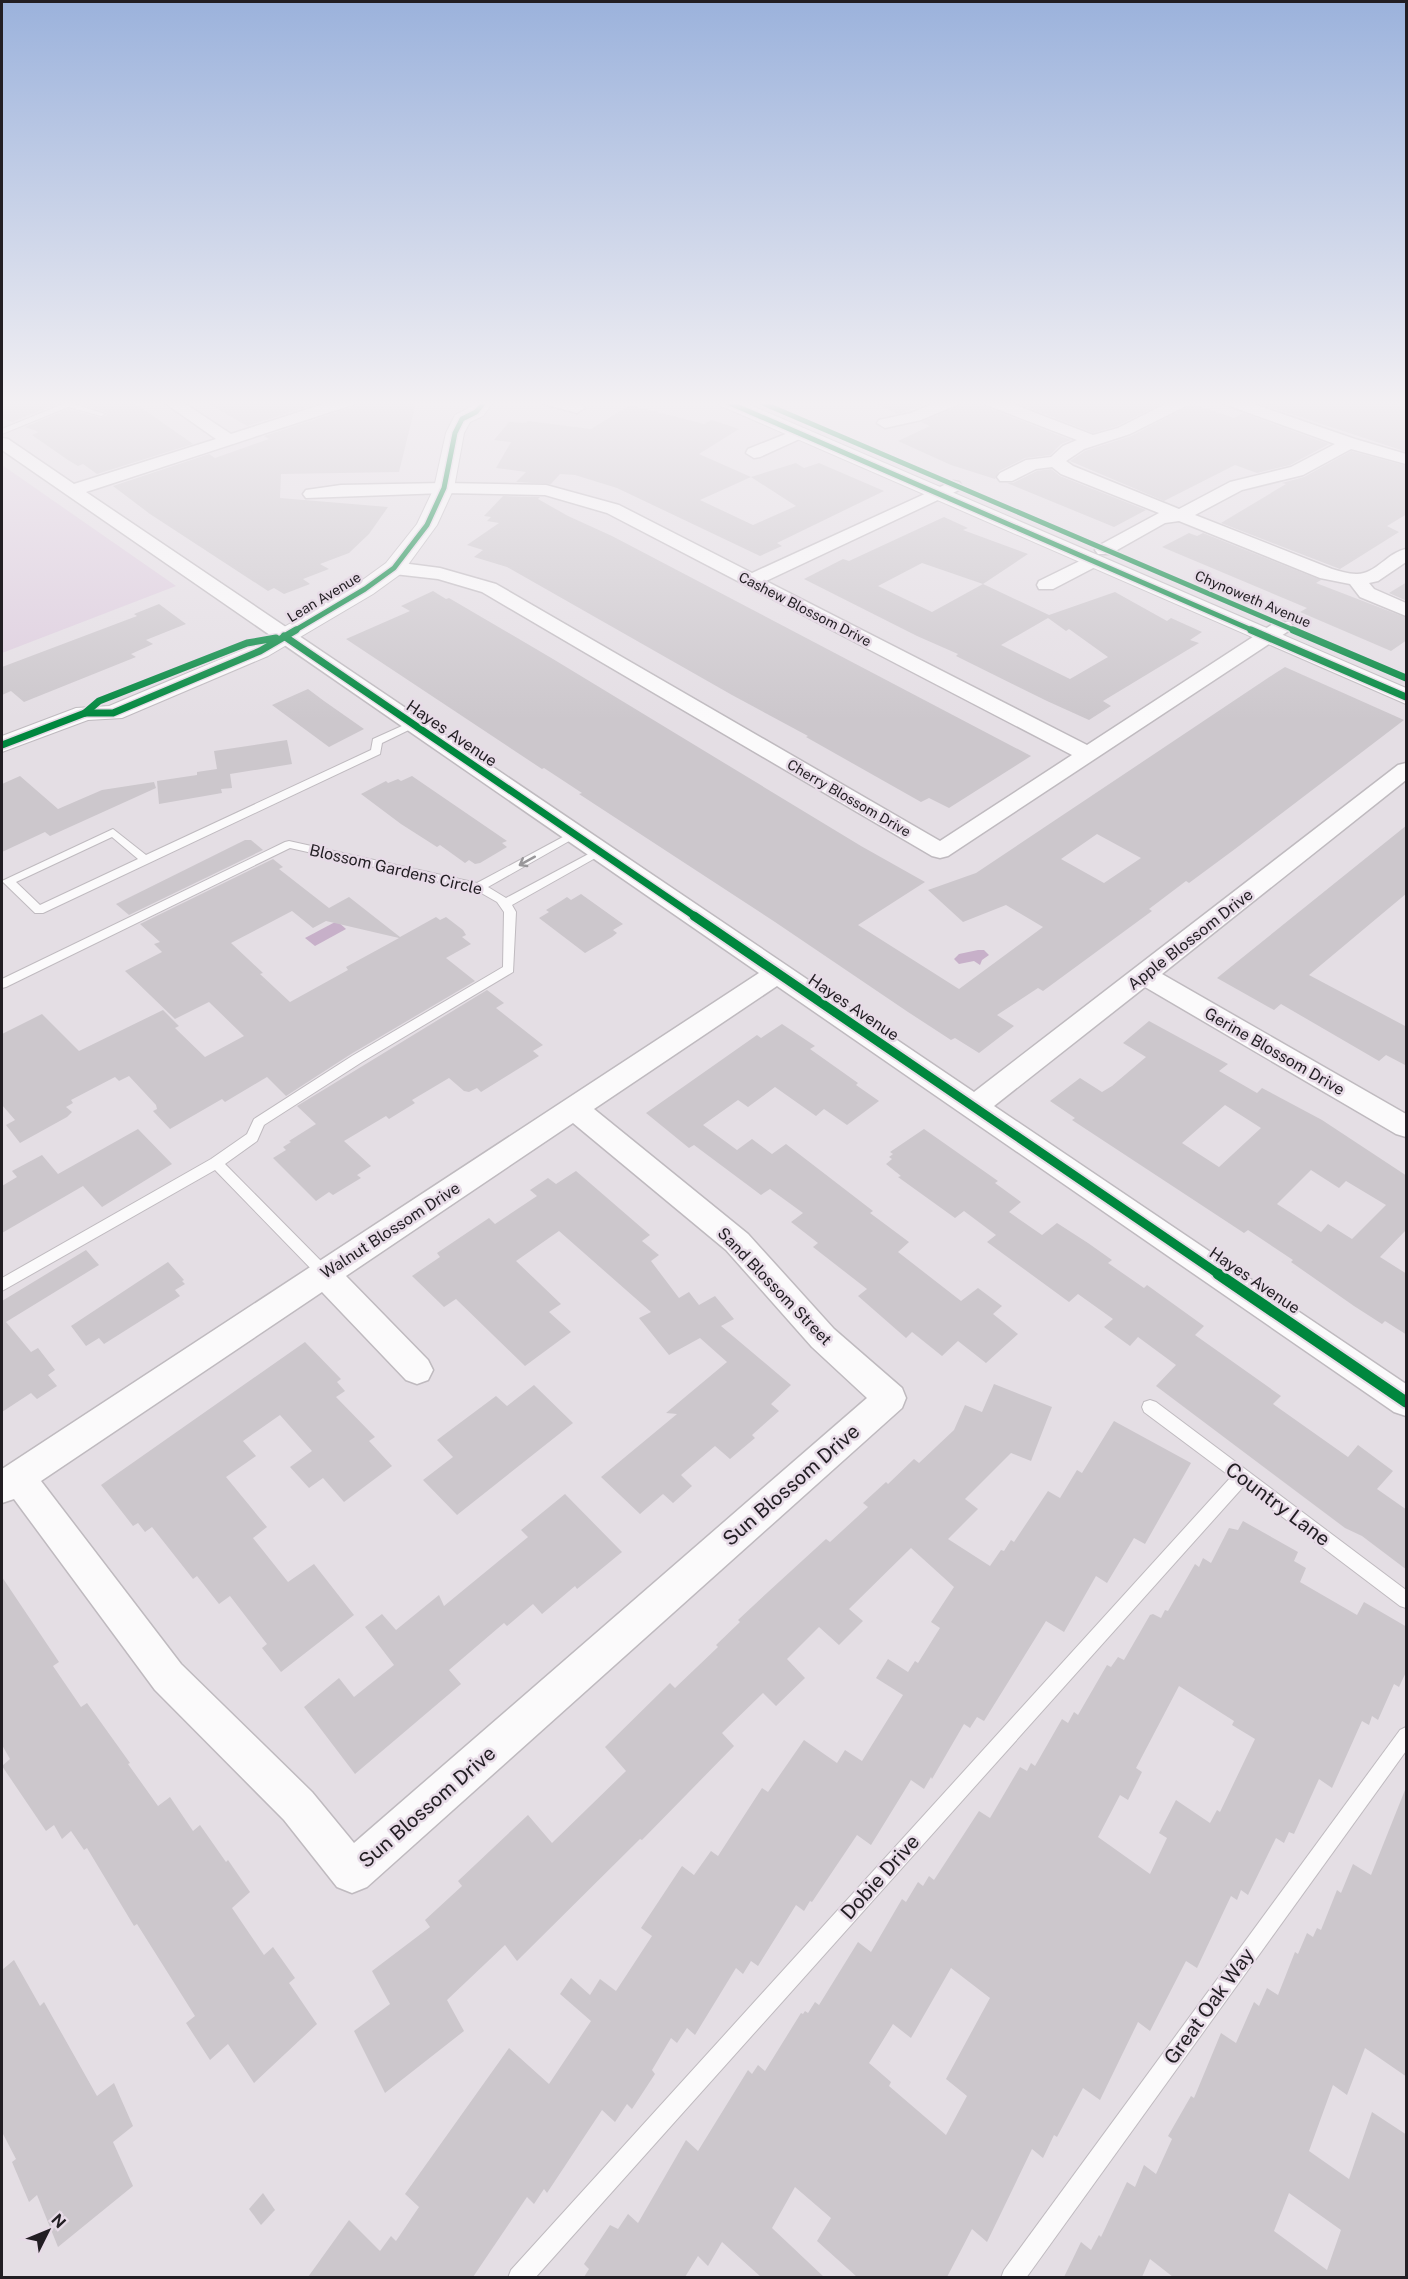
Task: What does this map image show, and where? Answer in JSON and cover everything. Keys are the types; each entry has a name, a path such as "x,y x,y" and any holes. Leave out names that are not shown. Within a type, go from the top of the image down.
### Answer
{"street":[{"name":"Hayes Avenue","path":"95,507 1407,1402"},
{"name":"Lean Avenue","path":"2,745 86,713 113,713 260,651 340,606 394,568 427,525 435,507"},
{"name":"Cashew Blossom Drive","path":"607,507 1087,754"},
{"path":"751,581 908,507"},
{"name":"Chynoweth Avenue","path":"987,507 1105,556 1275,631 1407,697"},
{"path":"1158,507 1327,574 1356,580 1371,577 1407,554"},
{"path":"1179,516 1195,507"},
{"path":"1046,585 1179,523 1179,516"},
{"name":"Cherry Blossom Drive","path":"394,568 440,574 489,588 940,851 1275,631"},
{"path":"1356,580 1367,593 1407,610"},
{"name":"Chynoweth Avenue","path":"1275,631 1407,678"},
{"name":"Apple Blossom Drive","path":"974,1107 1407,771"},
{"name":"Walnut Blossom Drive","path":"10,1483 778,973"},
{"name":"Gerine Blossom Drive","path":"1144,975 1407,1127"},
{"name":"Sand Blossom Street","path":"574,1108 737,1242 823,1338 890,1398"},
{"path":"324,1273 417,1370"},
{"name":"Sun Blossom Drive","path":"10,1483 168,1677 298,1806 352,1872 890,1398"}],"lane":[{"path":"145,860 113,832 8,881 39,910 376,752 377,741 414,724"},
{"path":"479,887 574,834"},
{"name":"Blossom Gardens Circle","path":"2,984 290,844 479,887 498,896 506,903"},
{"path":"2,1285 216,1163 252,1137 259,1122 357,1059 509,969 510,912 506,903 600,852"},
{"path":"216,1163 324,1273"},
{"name":"Country Lane","path":"1150,1407 1407,1600"},
{"name":"Dobie Drive","path":"519,2277 1242,1476"},
{"name":"Great Oak Way","path":"1012,2277 1407,1736"}],"shaded area":[{"path":"2,507 63,507 176,586 2,653"},
{"path":"337,921 346,929 315,946 305,938"},
{"path":"984,950 989,955 982,960 980,965 974,961 959,964 954,959 959,954"}],"building":[{"path":"141,507 388,507 369,534 349,553 320,564 329,569 303,579 310,584 284,594 274,588 268,591"},
{"path":"492,507 553,507 612,536 1031,756 949,808 929,798 921,802 507,567 474,557 483,550 467,545 499,523 487,521 491,517 484,516"},
{"path":"658,507 716,507 753,525 793,507 850,507 777,543 782,546 760,556"},
{"path":"1066,507 1139,507 1146,510 1114,527"},
{"path":"1247,507 1407,507 1407,514 1387,526 1399,532 1340,569 1221,523"},
{"path":"944,517 968,528 963,530 1028,554 983,584 1049,615 1115,592 1167,621 1171,618 1202,632 1190,640 1199,643 1103,701 1111,706 1089,720 804,579 843,559 849,561","holes":["922,563 983,584 932,612 878,586","1048,618 1066,631 1069,629 1108,657 1070,679 1001,645"]},
{"path":"1189,533 1197,536 1203,533 1321,580 1316,583 1407,618 1407,640 1391,651 1300,612 1307,608 1162,547"},
{"path":"1407,582 1407,601 1389,593"},
{"path":"433,591 446,599 449,598 861,846 925,882 858,925 959,989 1043,927 1006,905 963,922 928,890 976,873 1285,667 1404,720 1189,883 1186,881 1149,909 1152,911 1043,991 1038,988 997,1015 1014,1026 979,1053 955,1038 951,1040 908,1012 579,794 582,793 346,639 410,611 401,606","holes":["1097,834 1141,858 1104,883 1061,859"]},
{"path":"159,604 186,624 146,640 153,644 131,654 136,657 24,702 11,691 2,695 2,667 137,616 134,614"},
{"path":"308,689 364,729 329,747 272,705"},
{"path":"287,740 292,764 230,774 232,788 221,789 222,793 159,804 157,781 197,775 197,772 217,769 214,751"},
{"path":"20,776 58,809 102,790 154,782 156,788 50,836 45,832 2,852 2,784"},
{"path":"412,776 507,841 502,843 507,847 480,863 475,864 469,860 465,863 440,845 437,847 401,824 361,794 386,781 388,783 398,779 401,781"},
{"path":"1407,825 1407,893 1309,975 1407,1027 1407,1066 1386,1055 1379,1061 1281,1004 1274,1010 1217,978"},
{"path":"245,840 251,840 263,850 129,915 116,904"},
{"path":"273,859 283,867 279,869 329,908 349,897 400,937 436,917 440,920 446,917 463,930 466,935 462,937 471,944 446,958 475,981 351,1054 286,1096 267,1077 225,1102 222,1099 170,1129 153,1111 157,1109 156,1105 129,1076 119,1081 115,1077 71,1100 73,1103 66,1107 72,1112 67,1117 20,1143 6,1125 15,1120 2,1105 2,1034 42,1014 79,1051 163,1010 179,1026 175,1028 205,1057 244,1036 209,1002 175,1019 125,971 162,952 154,944 160,942 140,924","holes":["292,911 313,928 326,921 399,938 346,967 348,970 290,1002 231,943"]},
{"path":"581,894 623,924 613,930 617,933 612,937 585,953 539,918 549,912 546,910 567,897 571,900"},
{"path":"487,990 504,1003 496,1008 543,1045 533,1051 539,1056 481,1092 477,1088 469,1092 464,1091 449,1078 412,1100 415,1103 389,1119 386,1116 344,1141 371,1166 357,1175 361,1178 333,1195 329,1192 316,1201 273,1158 286,1150 283,1147 291,1142 289,1141 316,1124 297,1106"},
{"path":"1149,1021 1228,1064 1219,1071 1257,1093 1262,1088 1322,1120 1407,1176 1407,1229 1380,1257 1407,1274 1407,1335 1385,1321 1382,1324 1354,1306 1291,1262 1293,1260 1248,1230 1244,1233 1072,1120 1075,1118 1050,1101 1080,1078 1102,1092 1146,1057 1123,1043","holes":["1225,1105 1261,1128 1219,1167 1182,1143","1311,1170 1339,1188 1346,1181 1386,1205 1352,1239 1328,1224 1321,1232 1277,1204"]},
{"path":"782,1024 815,1046 810,1049 879,1101 847,1125 824,1109 816,1116 775,1087 748,1107 738,1100 703,1125 737,1150 752,1139 772,1154 786,1144 873,1211 870,1213 909,1242 898,1252 961,1301 978,1288 1002,1306 993,1314 1018,1334 986,1363 958,1341 942,1356 912,1332 906,1338 858,1296 867,1289 813,1247 818,1243 791,1222 803,1213 770,1189 761,1195 694,1145 689,1148 646,1113 757,1035 761,1038"},
{"path":"138,1129 172,1164 102,1207 83,1186 2,1233 2,1186 17,1177 12,1171 42,1155 58,1174"},
{"path":"924,1129 998,1181 995,1183 1021,1202 1009,1212 1042,1235 1057,1223 1088,1243 1112,1260 1108,1263 1144,1288 1147,1285 1204,1326 1195,1335 1281,1396 1273,1404 1348,1457 1358,1445 1393,1471 1377,1489 1407,1510 1407,1570 1362,1536 1345,1528 1156,1386 1176,1365 1138,1337 1130,1346 1104,1327 1113,1319 1078,1294 1069,1302 987,1242 996,1235 964,1211 955,1218 898,1177 901,1176 886,1164 892,1159 889,1157 893,1154 890,1152"},
{"path":"576,1171 650,1235 642,1241 659,1255 651,1261 679,1298 689,1292 699,1305 715,1296 734,1319 721,1326 791,1385 771,1404 779,1411 752,1435 755,1438 730,1459 715,1446 681,1475 692,1486 673,1503 663,1494 640,1514 601,1477 677,1414 666,1413 727,1362 700,1338 669,1355 639,1318 651,1312 559,1231 516,1261 561,1304 549,1312 571,1332 525,1366 456,1299 444,1307 412,1276 440,1257 437,1253 489,1218 495,1224 537,1196 530,1190 548,1178 556,1184"},
{"path":"86,1250 99,1265 6,1322 31,1352 38,1348 55,1370 48,1375 57,1386 37,1399 31,1393 2,1412 2,1301"},
{"path":"168,1262 184,1280 182,1281 185,1284 175,1290 180,1296 104,1344 99,1338 86,1346 71,1326"},
{"path":"305,1342 341,1379 337,1382 345,1391 336,1397 375,1437 369,1441 392,1466 344,1502 323,1478 309,1488 290,1467 312,1451 280,1415 243,1441 256,1456 226,1477 267,1527 253,1538 288,1582 314,1564 354,1615 281,1672 262,1648 267,1644 230,1596 219,1604 197,1576 193,1579 152,1527 145,1532 138,1523 133,1526 101,1485"},
{"path":"994,1384 1052,1407 1031,1461 1011,1453 965,1499 978,1509 948,1539 990,1566 1011,1540 1014,1542 1048,1491 1060,1498 1077,1470 1082,1473 1114,1421 1191,1463 1145,1544 1134,1538 1107,1583 1096,1576 1064,1632 1046,1621 984,1721 977,1717 970,1728 964,1724 924,1789 911,1780 871,1845 857,1835 812,1902 810,1901 804,1911 796,1905 758,1966 751,1961 743,1974 736,1968 695,2035 687,2028 677,2043 671,2038 652,2070 655,2074 632,2109 627,2104 615,2122 602,2110 547,2193 544,2189 534,2204 527,2197 473,2277 308,2277 349,2220 380,2251 391,2236 396,2241 419,2207 405,2194 509,2048 549,2084 591,2021 560,1994 571,1978 590,1995 600,1979 616,1991 652,1936 641,1928 682,1866 694,1875 711,1851 718,1856 762,1788 768,1792 804,1740 837,1763 845,1750 862,1761 903,1695 876,1678 888,1659 908,1672 915,1661 918,1663 940,1628 931,1622 954,1587 911,1548 849,1609 863,1621 839,1645 819,1627 787,1659 805,1678 776,1706 763,1693 722,1733 734,1746 642,1840 640,1839 517,1961 505,1945 447,2000 464,2031 385,2093 354,2031 390,2004 372,1971 430,1927 425,1920 462,1886 458,1881 528,1815 552,1843 626,1771 605,1747 670,1683 675,1688 718,1647 716,1645 740,1622 738,1620 826,1539 830,1542 868,1507 863,1503 886,1482 888,1484 914,1459 919,1463 954,1430 965,1405 982,1412"},
{"path":"534,1385 573,1423 457,1515 423,1480 453,1457 437,1440 496,1396 507,1406"},
{"path":"565,1494 622,1552 577,1589 575,1586 542,1614 533,1604 507,1626 504,1623 449,1670 461,1684 355,1774 304,1707 339,1678 354,1697 394,1665 365,1627 382,1614 396,1630 439,1595 444,1606 528,1537 521,1530"},
{"path":"1243,1521 1298,1552 1294,1561 1306,1568 1300,1582 1357,1615 1364,1602 1407,1627 1407,1670 1399,1687 1394,1684 1378,1720 1372,1716 1369,1725 1362,1721 1332,1788 1319,1779 1294,1834 1289,1832 1284,1843 1276,1838 1248,1895 1241,1890 1237,1900 1231,1896 1197,1968 1186,1961 1150,2031 1138,2022 1100,2100 1083,2088 1057,2137 1054,2135 1043,2158 1032,2149 987,2242 972,2229 947,2277 857,2277 817,2241 831,2218 795,2187 772,2228 824,2277 761,2277 722,2242 708,2266 698,2256 685,2277 584,2277 589,2269 584,2264 610,2225 618,2229 628,2214 638,2223 686,2140 698,2151 748,2070 752,2074 758,2065 765,2071 801,2013 805,2011 808,2013 815,2002 819,2005 858,1942 871,1952 902,1899 906,1902 918,1882 923,1886 929,1876 934,1880 979,1811 990,1818 1020,1767 1027,1771 1031,1763 1035,1766 1062,1719 1068,1723 1074,1712 1078,1715 1107,1665 1111,1667 1118,1657 1124,1660 1150,1615 1161,1618 1165,1610 1168,1611 1195,1564 1199,1567 1203,1558 1211,1563 1229,1528 1238,1530","holes":["1179,1686 1234,1721 1232,1725 1255,1739 1220,1812 1217,1810 1210,1823 1176,1800 1159,1833 1167,1838 1150,1874 1098,1837 1120,1795 1128,1800 1142,1772 1136,1768","951,1968 990,1998 946,2079 967,2096 946,2135 889,2086 891,2082 869,2063 893,2024 911,2038"]},
{"path":"2,1577 59,1662 53,1666 81,1707 87,1703 158,1806 170,1797 193,1831 200,1825 226,1862 228,1860 250,1892 232,1908 264,1955 273,1947 295,1978 289,1983 317,2024 254,2083 228,2044 210,2060 186,2023 195,2016 137,1924 134,1926 87,1848 84,1850 71,1831 62,1839 54,1825 46,1831 2,1766 10,1759 2,1745"},
{"path":"1405,1790 1407,2077 1365,2048 1347,2095 1333,2085 1309,2151 1349,2179 1372,2112 1407,2135 1407,2277 1173,2277 1150,2259 1142,2277 1064,2277 1081,2242 1091,2250 1099,2235 1101,2237 1127,2182 1135,2187 1144,2165 1156,2174 1172,2139 1168,2136 1191,2096 1194,2098 1221,2033 1236,2043 1254,2002 1259,2006 1267,1988 1278,1995 1295,1952 1298,1954 1307,1933 1313,1937 1317,1928 1321,1930 1337,1890 1341,1893 1353,1864 1371,1875","holes":["1289,2193 1341,2230 1327,2270 1274,2231"]},
{"path":"14,1960 40,2006 44,2002 97,2096 114,2083 133,2126 113,2142 133,2186 58,2247 37,2195 29,2202 12,2162 16,2159 2,2132 2,1970"},
{"path":"263,2193 275,2210 261,2225 249,2209"}],"cycle path":[{"path":"2,745 85,713 113,713 260,651 365,589 394,568 427,525 435,507"},
{"path":"970,507 1406,697"},
{"path":"1007,507 1406,678"},
{"path":"284,636 1406,1402"},
{"path":"85,713 99,701 247,643 276,638"}]}
